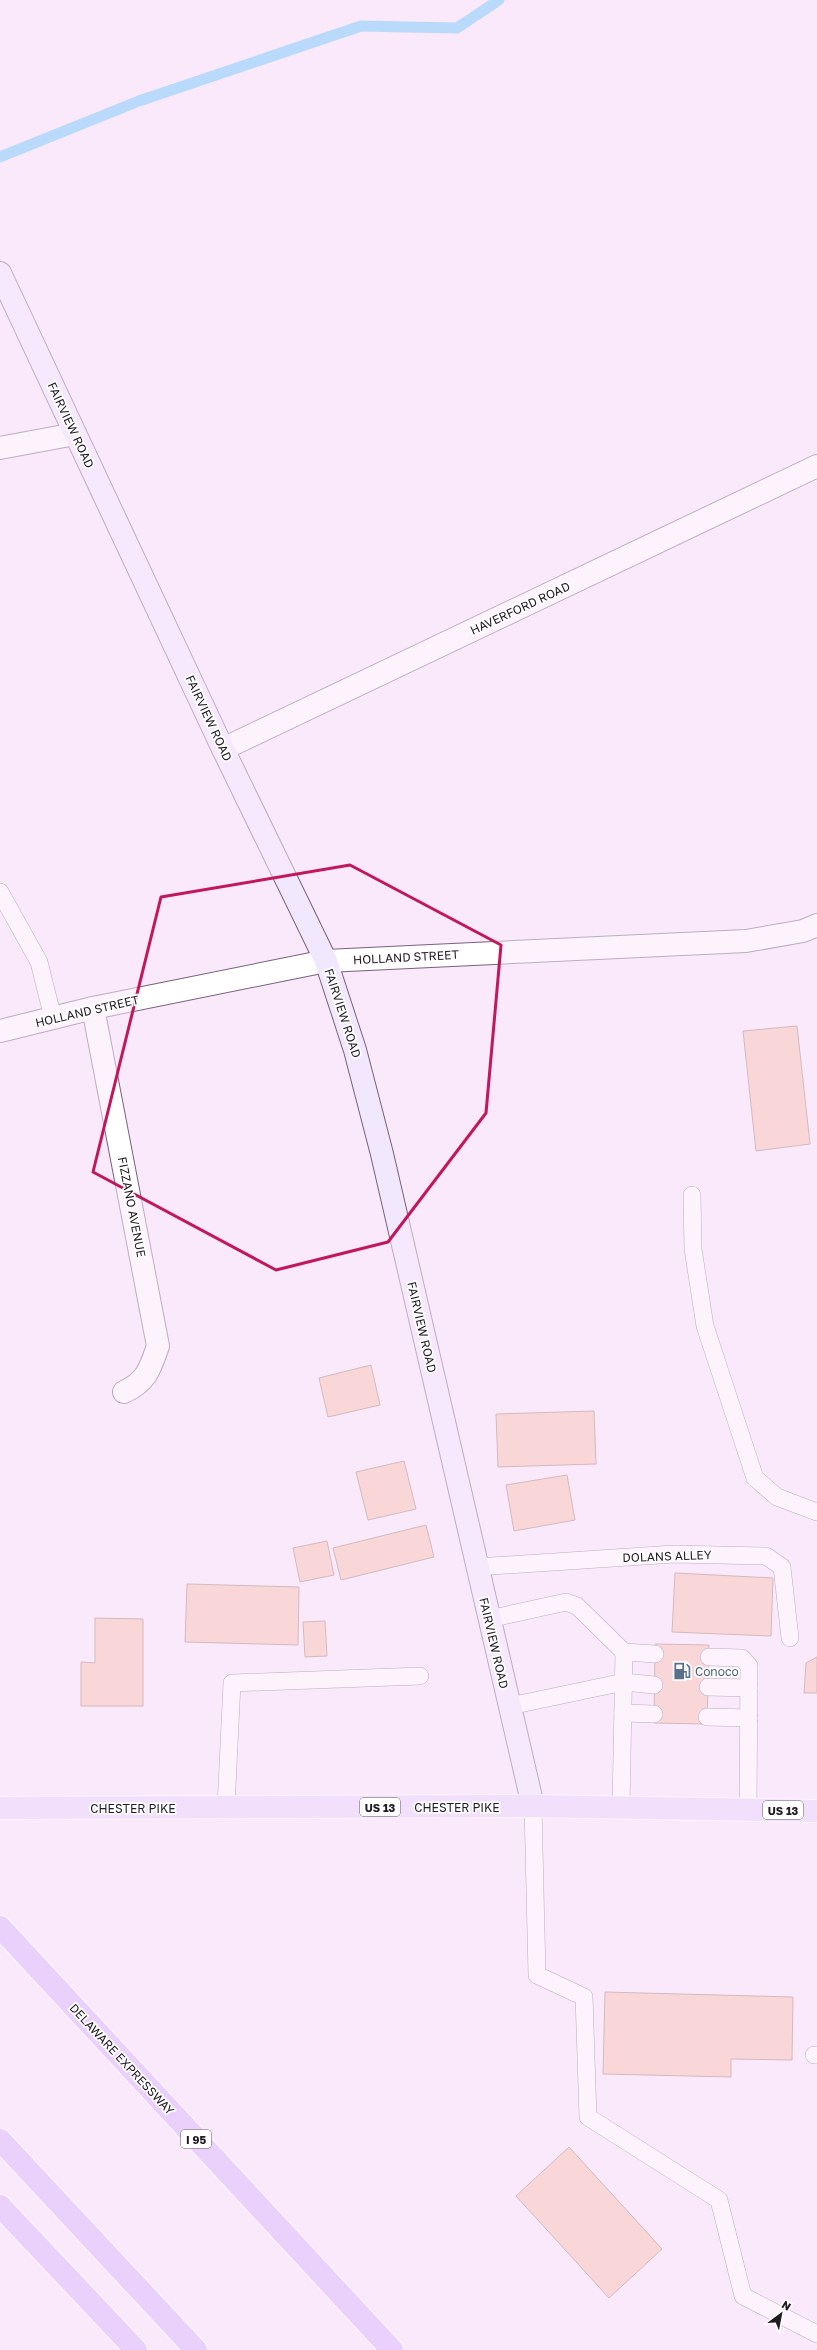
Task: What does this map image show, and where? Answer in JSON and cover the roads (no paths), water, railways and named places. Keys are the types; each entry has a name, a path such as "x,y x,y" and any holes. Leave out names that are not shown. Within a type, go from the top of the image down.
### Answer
{"highway":[{"name":"DELAWARE EXPRESSWAY","path":"0,1927 392,2350"},
{"path":"0,2140 196,2350"},
{"path":"0,2206 136,2350"}],"main road":[{"name":"CHESTER PIKE","path":"0,1808 533,1806 817,1810"}],"street":[{"name":"FAIRVIEW ROAD","path":"0,273 223,749 326,961 355,1050 382,1154 533,1806"},
{"path":"0,448 75,434"},
{"name":"HAVERFORD ROAD","path":"223,749 817,466"},
{"name":"HOLLAND STREET","path":"0,1031 93,1008 326,961 746,941 803,930 817,925"},
{"name":"FIZZANO AVENUE","path":"93,1008 158,1346 150,1371 137,1385 124,1392"}],"lane":[{"path":"0,892 39,962 53,1018"},
{"path":"692,1195 693,1249 705,1326 755,1478 777,1497 817,1512"},
{"name":"DOLANS ALLEY","path":"477,1567 674,1554 766,1556 782,1567 790,1638"},
{"path":"489,1619 566,1602 578,1606 624,1652 655,1654"},
{"path":"621,1807 624,1652"},
{"path":"709,1657 742,1658 749,1666 748,1809"},
{"path":"226,1808 232,1683 420,1676"},
{"path":"510,1706 624,1682 654,1685"},
{"path":"708,1687 749,1688"},
{"path":"623,1713 654,1714"},
{"path":"707,1717 749,1718"},
{"path":"533,1806 537,1975 584,1997 588,2117 719,2200 743,2296 817,2334"}],"waterway":[{"path":"0,157 139,101 361,26 457,28 499,0"}],"place":[{"name":"Conoco","path":"682,1671"}]}
